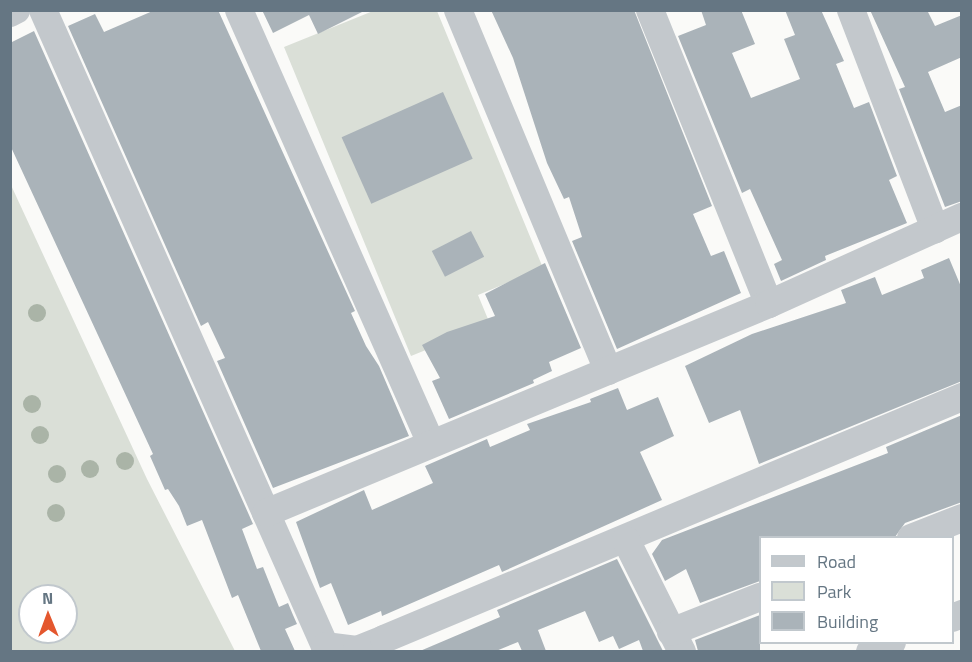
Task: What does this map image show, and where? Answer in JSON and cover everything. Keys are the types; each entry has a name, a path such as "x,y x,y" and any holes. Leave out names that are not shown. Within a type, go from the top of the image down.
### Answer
{"street":[{"path":"10,13 16,10"},
{"path":"43,10 266,513 315,630 325,646 339,650 357,650 626,540 962,397"},
{"path":"239,10 431,443"},
{"path":"458,10 608,371"},
{"path":"650,10 769,304"},
{"path":"851,10 935,229"},
{"path":"266,513 769,304 962,217"},
{"path":"914,536 962,518"},
{"path":"626,540 676,642 759,598"},
{"path":"870,651 887,644"}],"green space":[{"path":"373,11 437,11 543,268 478,295 490,324 411,356 284,47"},
{"path":"10,183 147,479 235,651 11,651"}],"building":[{"path":"155,10 218,10 355,311 351,313 366,346 379,366 409,436 273,488 217,361 225,358 208,322 201,326 68,26 95,14 104,32"},
{"path":"262,10 366,10 318,34 309,15 273,33"},
{"path":"491,10 634,10 712,206 693,214 711,256 724,251 741,293 617,349 572,241 582,237 569,197 564,199 547,163 513,58"},
{"path":"701,10 741,10 755,44 732,53 751,98 800,79 784,39 795,35 785,10 821,10 844,61 836,64 854,108 869,102 897,176 889,180 907,223 825,256 826,260 781,281 774,264 782,260 750,189 742,193 678,36 706,25"},
{"path":"870,10 927,10 935,26 962,15 962,57 928,72 945,112 962,105 962,201 945,207 899,89 905,87"},
{"path":"34,31 253,524 242,529 257,569 263,567 279,607 288,603 297,624 285,629 295,651 261,651 238,595 232,598 202,520 187,526 179,506 168,489 165,490 150,456 153,454 10,145 10,43"},
{"path":"443,92 473,159 371,204 342,137"},
{"path":"471,231 484,257 445,277 432,251"},
{"path":"949,258 962,289 962,381 759,464 740,410 709,423 685,366 752,334 846,303 841,290 875,277 882,295 924,278 921,270"},
{"path":"545,263 581,348 549,362 552,371 533,380 534,383 449,419 432,381 440,378 422,345 447,332 495,316 485,294"},
{"path":"618,388 627,410 658,397 674,436 640,452 662,500 502,572 499,565 382,616 381,611 348,625 331,583 320,588 296,522 364,490 372,510 433,483 425,466 487,439 490,447 530,430 527,424 591,402 590,399"},
{"path":"962,415 962,502 905,523 896,536 759,536 759,581 700,603 686,569 665,581 652,554 662,540 888,453 886,447"},
{"path":"617,559 663,651 643,651 639,640 619,649 613,636 599,642 585,611 538,630 546,651 522,651 518,642 496,651 420,651 500,617 497,610"},
{"path":"759,615 760,651 698,651 695,640"}]}
